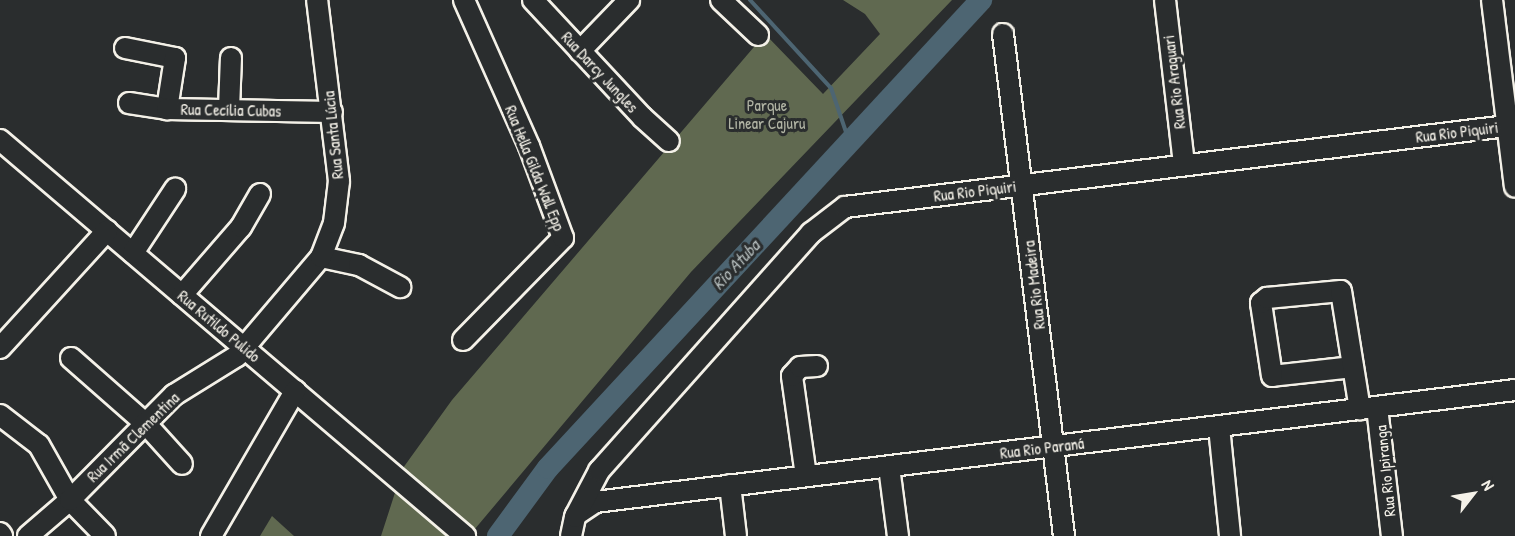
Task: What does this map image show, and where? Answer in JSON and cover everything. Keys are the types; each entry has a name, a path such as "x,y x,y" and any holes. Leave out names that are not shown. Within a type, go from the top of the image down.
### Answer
{"street":[{"name":"Rua Santa Lúcia","path":"244,348 321,257 329,239 338,201 332,112 317,0"},
{"name":"Rua Hella Gilda Wall Epp","path":"463,340 563,238 529,146 464,0"},
{"name":"Rua Darcy Jungles","path":"534,0 642,117 669,141"},
{"path":"580,51 629,0"},
{"path":"721,0 758,35"},
{"name":"Rua Rio Araguari","path":"1165,0 1184,165"},
{"path":"1492,0 1511,125 1515,187"},
{"name":"Rua Rio Madeira","path":"1003,34 1064,536"},
{"path":"126,48 175,58 167,109"},
{"path":"230,109 231,58"},
{"name":"Rua Cecília Cubas","path":"129,103 167,109 332,112"},
{"name":"Rua Rio Piquiri","path":"573,526 599,471 830,215 845,207 1511,125"},
{"name":"Rua Rutildo Pulido","path":"0,140 465,536"},
{"path":"133,253 175,189"},
{"path":"182,295 241,227 260,194"},
{"path":"0,348 107,231"},
{"path":"321,257 359,265 400,286"},
{"name":"Rua Rio Ipiranga","path":"1353,367 1272,376 1261,303 1267,298 1339,290 1353,367 1369,408 1392,536"},
{"name":"Rua Irmã Clementina","path":"28,536 70,500 174,395 231,361 244,348"},
{"path":"71,358 145,423 182,464"},
{"path":"806,476 792,376 800,368 817,366"},
{"name":"Rua Rio Paraná","path":"573,526 595,502 1515,390"},
{"path":"211,536 295,391"},
{"path":"0,415 39,445 70,500 105,536"},
{"path":"1219,427 1230,536"},
{"path":"889,466 898,536"},
{"path":"730,485 736,536"}],"green space":[{"name":"Parque Linear Cajuru","path":"843,0 952,0 691,272 469,536 381,536 403,468 452,400 765,34 823,94 880,34 865,14"},
{"path":"272,516 294,536 260,536"}],"waterway":[{"path":"750,0 831,88 849,141"},
{"name":"Rio Atuba","path":"498,536 548,468 981,0"}]}
